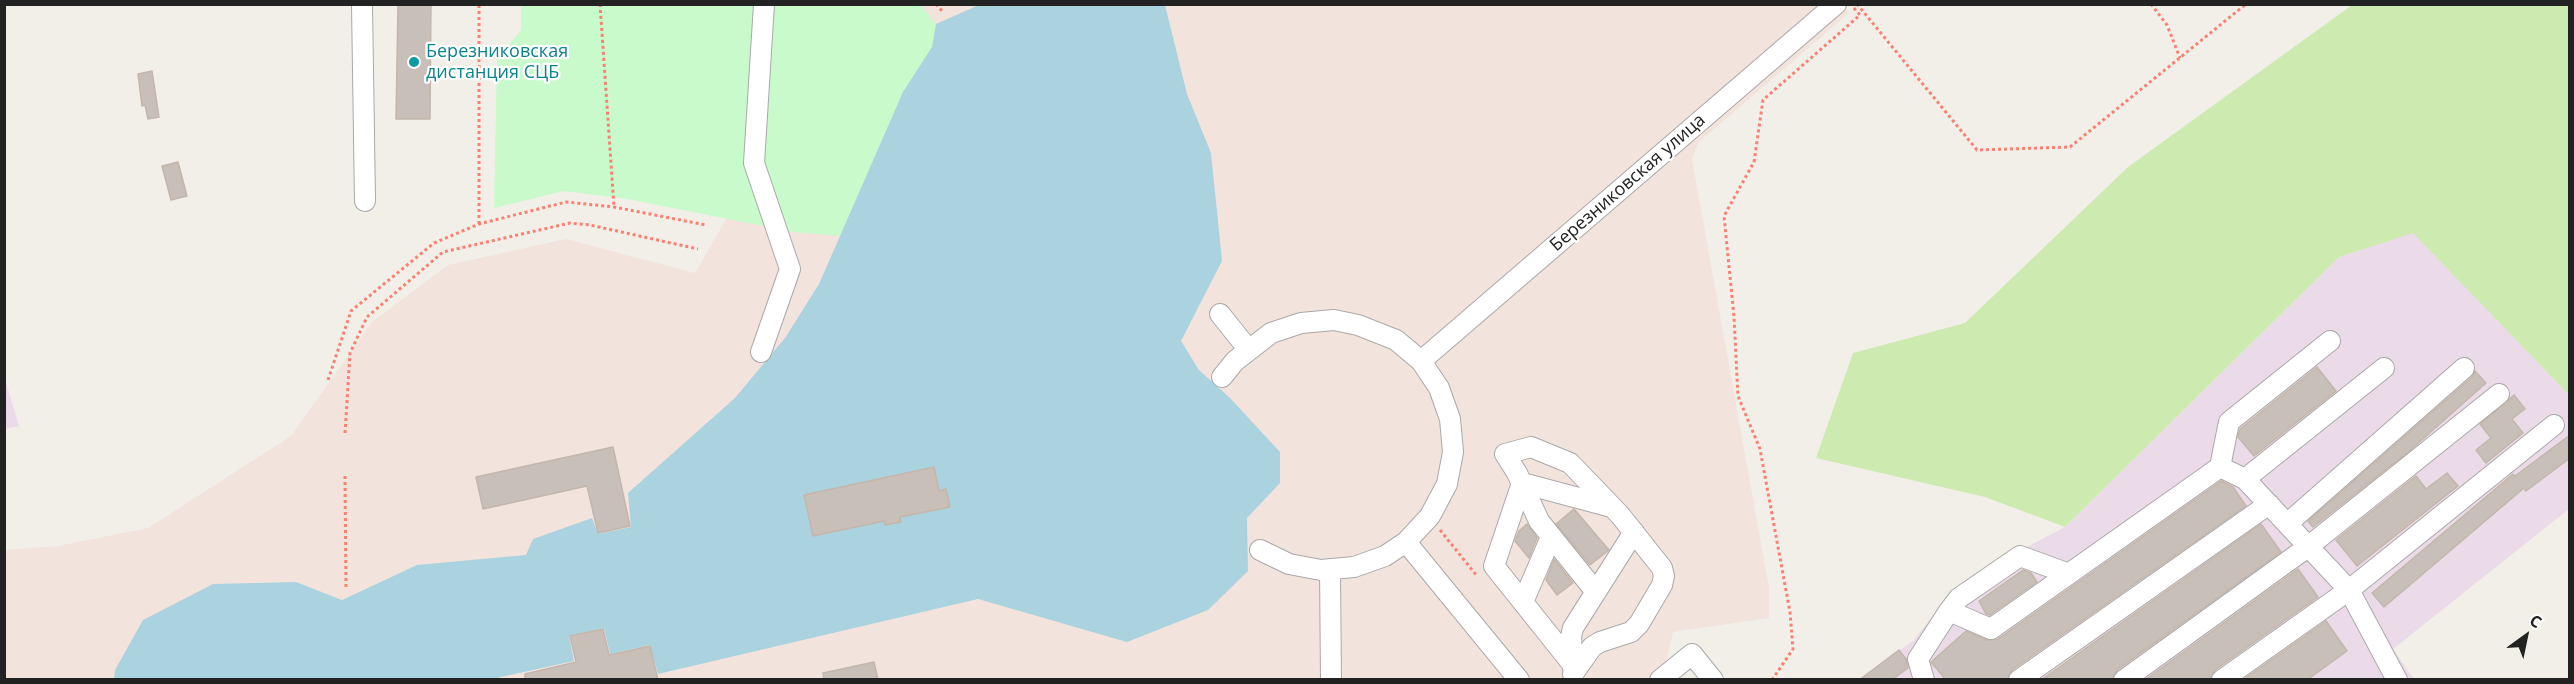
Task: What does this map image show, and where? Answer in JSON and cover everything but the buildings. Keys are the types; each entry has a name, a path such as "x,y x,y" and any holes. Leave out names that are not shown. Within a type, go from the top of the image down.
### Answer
{"street":[{"path":"362,4 365,201"},
{"path":"761,352 790,269 754,164 764,4"},
{"name":"Березниковская улица","path":"1421,361 1836,4"},
{"path":"1220,314 1248,349"},
{"path":"1222,377 1248,349 1271,333 1301,323 1334,320 1366,326 1396,340 1421,361 1439,388 1450,419 1453,452 1447,484 1430,516 1406,542 1385,556 1354,567 1321,570 1289,564 1260,550"},
{"path":"1949,611 1991,629 2220,467 2229,422 2330,341"},
{"path":"2245,480 2384,368"},
{"path":"2287,524 2464,368"},
{"path":"2124,680 2309,546 2499,394"},
{"path":"2222,680 2349,590 2554,425"},
{"path":"1572,673 1592,647 1631,632 1639,624 1662,585 1664,576 1662,568 1634,532 1570,463 1531,447 1505,454 1522,483 1539,521 1596,592"},
{"path":"2220,467 2245,480 2349,590 2397,680"},
{"path":"1522,483 1612,507"},
{"path":"1522,483 1494,566 1523,602 1572,673"},
{"path":"2019,680 2269,504"},
{"path":"1572,673 1573,628 1634,532"},
{"path":"1523,602 1551,537"},
{"path":"1406,542 1519,680"},
{"path":"1922,679 1918,659 1959,597 2020,556 2069,574"},
{"path":"1330,569 1331,680"},
{"path":"1660,680 1692,654 1713,680"}],"path":[{"path":"479,4 479,224"},
{"path":"600,4 614,207"},
{"path":"936,4 942,11"},
{"path":"1772,680 1793,649 1790,612 1760,449 1737,396 1734,318 1724,216 1754,162 1763,100 1860,15 1851,4"},
{"path":"1857,4 1977,150 2070,147 2246,4"},
{"path":"2151,4 2167,25 2180,58"},
{"path":"328,380 351,311 434,243 479,224 566,202 614,207 706,225"},
{"path":"345,433 350,353 366,317 443,252 570,223 590,225 698,249"},
{"path":"345,476 346,588"}],"shaded area":[{"path":"1842,4 1849,13 1699,142 1692,159 1769,588 1769,618 1673,632 1662,679 5,680 5,550 58,546 148,528 291,436 372,322 448,265 566,239 695,273 732,209 744,5"},
{"path":"2413,232 2569,395 2569,509 2393,649 2414,679 1859,680 1914,640 1941,605 2023,549 2065,527 2339,257"},
{"path":"4,376 19,426 5,429 4,429"}],"green space":[{"path":"920,4 936,24 932,47 903,92 840,236 793,232 627,199 564,191 494,208 497,59 521,30 521,5"},
{"path":"2352,5 2569,5 2569,395 2413,233 2339,257 2065,527 1985,497 1816,458 1853,353 1965,323 2128,167"}],"water":[{"path":"979,5 1165,5 1187,94 1211,153 1222,261 1181,341 1199,370 1230,398 1280,452 1280,483 1247,518 1248,571 1208,610 1127,642 978,599 658,674 650,645 610,654 604,628 569,636 574,661 492,679 114,680 115,670 143,620 213,584 296,582 342,600 417,565 526,555 533,539 592,518 598,534 631,527 628,493 735,398 785,338 819,284 903,92 932,47 936,24"}],"place":[{"name":"Березниковская дистанция СЦБ","path":"414,62"}]}
